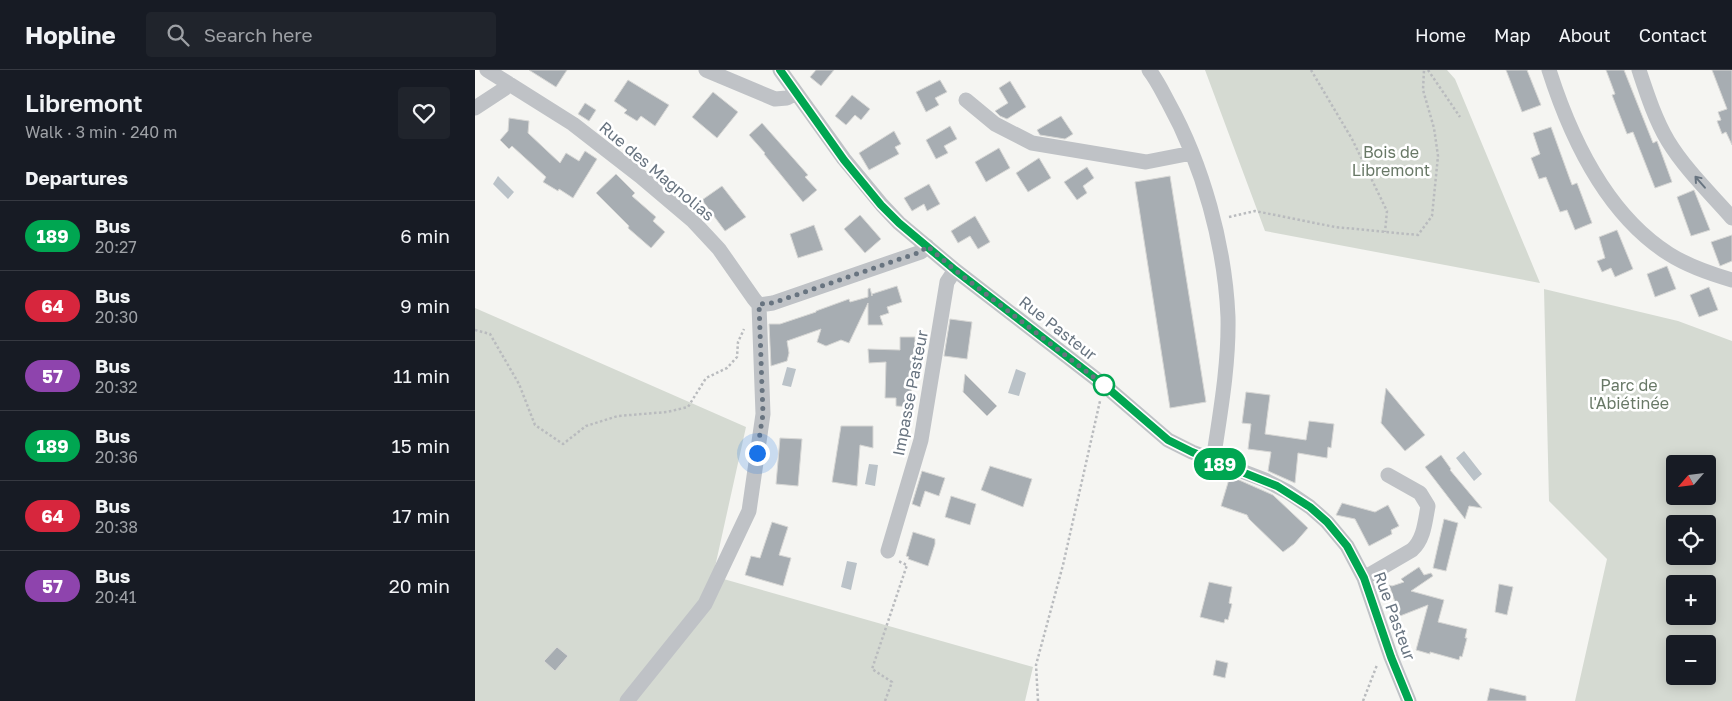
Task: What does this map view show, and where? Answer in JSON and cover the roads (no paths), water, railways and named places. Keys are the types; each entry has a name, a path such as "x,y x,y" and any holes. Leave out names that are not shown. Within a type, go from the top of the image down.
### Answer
{"street":[{"name":"Rue des Magnolias","path":"487,70 573,124 693,220 719,249 754,300 759,304"},
{"path":"706,70 775,99 787,98 796,93"},
{"name":"Rue Pasteur","path":"780,70 844,160 881,205 955,270 1104,385 1168,440 1213,461 1265,480 1288,492 1310,507 1327,522 1347,546 1364,578 1391,657 1409,701"},
{"path":"1149,70 1180,123 1202,176 1226,289 1228,319 1225,376 1213,461"},
{"path":"1549,70 1556,92 1590,168 1618,208 1636,228 1670,255 1690,265 1732,280"},
{"path":"1639,70 1652,106 1668,141 1732,218"},
{"path":"475,108 504,89 508,83"},
{"path":"966,100 995,124 1032,143 1146,162 1192,153"},
{"path":"627,701 705,604 749,511 763,414 759,304 773,303 921,252 927,246"},
{"name":"Impasse Pasteur","path":"888,551 921,440 947,282 955,270"},
{"path":"1364,578 1412,550 1422,536 1428,506 1420,493 1388,476"}],"park label":[{"name":"Bois de Libremont","path":"1391,161"},
{"name":"Parc de l'Abiétinée","path":"1629,394"}]}
